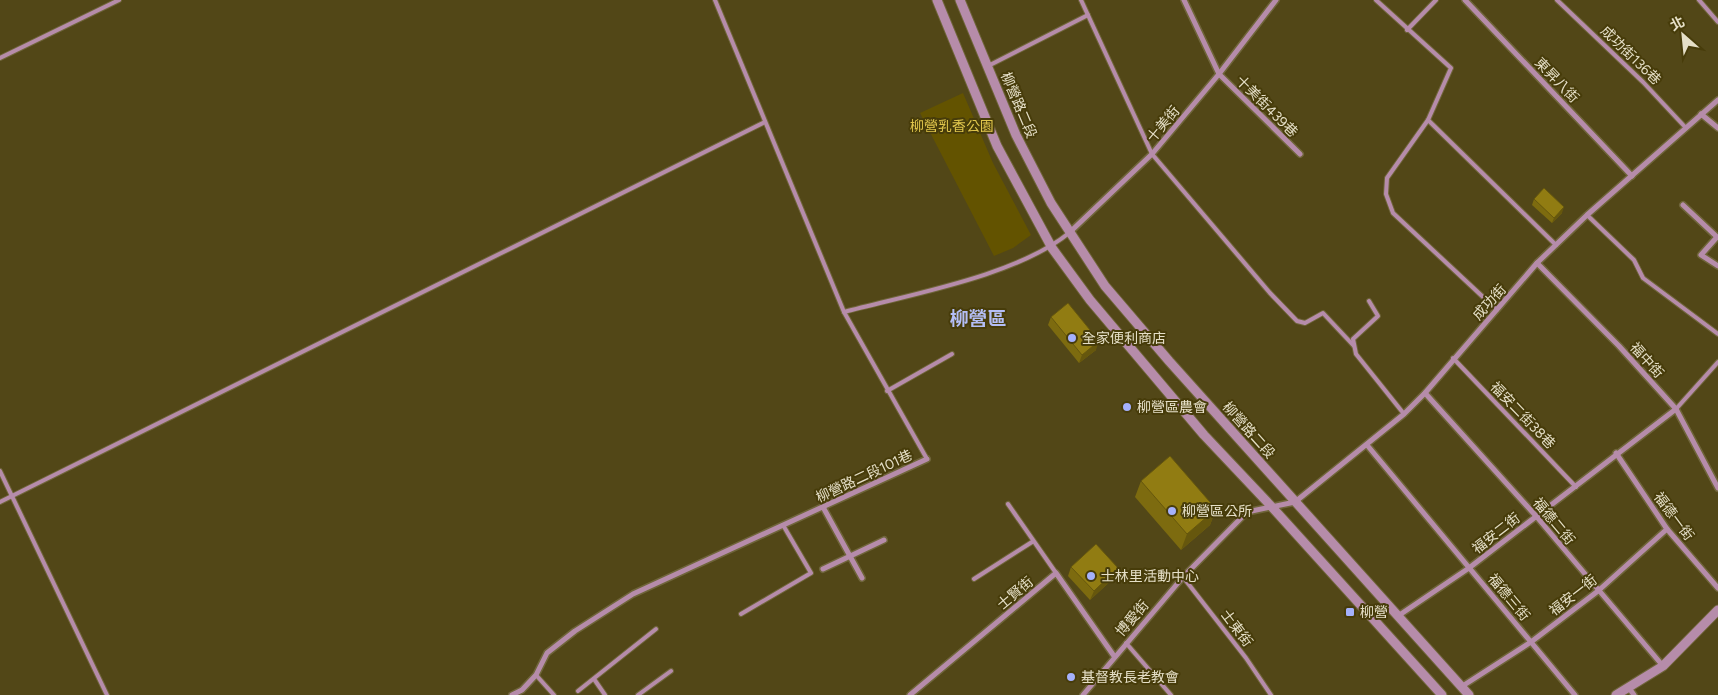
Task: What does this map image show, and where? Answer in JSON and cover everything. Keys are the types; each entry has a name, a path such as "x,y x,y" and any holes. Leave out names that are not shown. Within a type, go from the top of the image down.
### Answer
{"street":[{"path":"938,0 997,146 1052,248 1090,300 1204,435 1442,695"},
{"name":"柳營路二段","path":"960,0 1016,135 1051,203 1069,233 1106,286 1295,502 1468,695"},
{"path":"1184,0 1219,74"},
{"name":"十美街","path":"1069,233 1152,154 1219,74 1276,0"},
{"name":"東昇八街","path":"1465,0 1632,176"},
{"name":"十美街439巷","path":"1219,74 1300,154"},
{"name":"成功街","path":"1271,506 1295,502 1404,414 1425,393 1453,358 1538,264 1587,215 1718,100"},
{"path":"1701,114 1718,128"},
{"path":"1683,205 1717,236 1701,255 1718,266"},
{"name":"福中街","path":"1538,264 1619,346 1676,409 1718,488"},
{"name":"福德二街","path":"1425,393 1536,516 1663,666"},
{"name":"福安二街","path":"1398,616 1469,568 1616,453 1676,409"},
{"name":"福德三街","path":"1367,445 1575,695"},
{"name":"福德一街","path":"1616,453 1667,529 1718,588"},
{"name":"柳營路二段101巷","path":"512,695 522,690 536,675 547,653 575,631 633,594 926,459"},
{"name":"博愛街","path":"1083,695 1182,577 1247,512 1271,506"},
{"path":"823,507 862,578"},
{"name":"福安一街","path":"1461,687 1531,642 1598,591 1667,529"},
{"path":"823,569 884,540"},
{"path":"1056,573 1114,656"},
{"name":"士賢街","path":"910,695 1056,573"},
{"path":"1616,695 1632,691 1663,666 1718,610"}],"lane":[{"path":"0,58 119,0"},
{"name":"柳營路二段101巷","path":"715,0 844,312 886,391 926,459"},
{"path":"1081,0 1152,154 1270,293 1297,321 1305,323 1323,313 1354,346"},
{"path":"1376,0 1407,30 1452,68 1428,120 1387,178 1386,194 1393,213 1496,310"},
{"path":"1407,30 1436,0"},
{"name":"成功街136巷","path":"1557,0 1643,82 1686,128"},
{"path":"1699,0 1718,22"},
{"path":"988,66 1088,15"},
{"path":"1428,120 1556,246"},
{"path":"0,502 765,122"},
{"path":"1587,215 1634,260 1643,278 1718,334"},
{"name":"十美街","path":"1052,248 1069,233"},
{"path":"844,312 984,275 1052,248"},
{"path":"1369,302 1378,316 1353,339 1356,354 1404,414"},
{"path":"886,391 952,354"},
{"name":"福安二街38巷","path":"1453,358 1576,486"},
{"path":"1676,409 1718,362"},
{"path":"0,471 107,695"},
{"path":"1008,504 1032,542 1056,573"},
{"path":"741,614 811,573 784,525"},
{"path":"974,579 1032,542"},
{"name":"士東街","path":"1182,577 1241,652 1271,695"},
{"path":"578,691 656,628"},
{"path":"1126,643 1171,695"},
{"path":"638,695 671,671"},
{"path":"536,675 554,695"},
{"path":"594,679 606,695"}],"green space":[{"name":"柳營乳香公園","path":"963,93 993,163 1031,235 1013,248 994,256 920,113"}],"building":[{"path":"1544,188 1564,207 1554,218 1534,199"},
{"path":"1068,303 1099,341 1082,355 1051,317"},
{"path":"1170,456 1216,509 1187,534 1141,481"},
{"name":"士林里活動中心","path":"1096,544 1118,568 1094,591 1071,567"}],"place":[{"name":"全家便利商店","path":"1072,338"},
{"name":"柳營區農會","path":"1127,407"},
{"name":"柳營區公所","path":"1172,511"},
{"name":"士林里活動中心","path":"1091,576"},
{"name":"柳營","path":"1350,612"},
{"name":"基督教長老教會","path":"1071,677"}],"district":[{"name":"柳營區","path":"978,318"}]}
